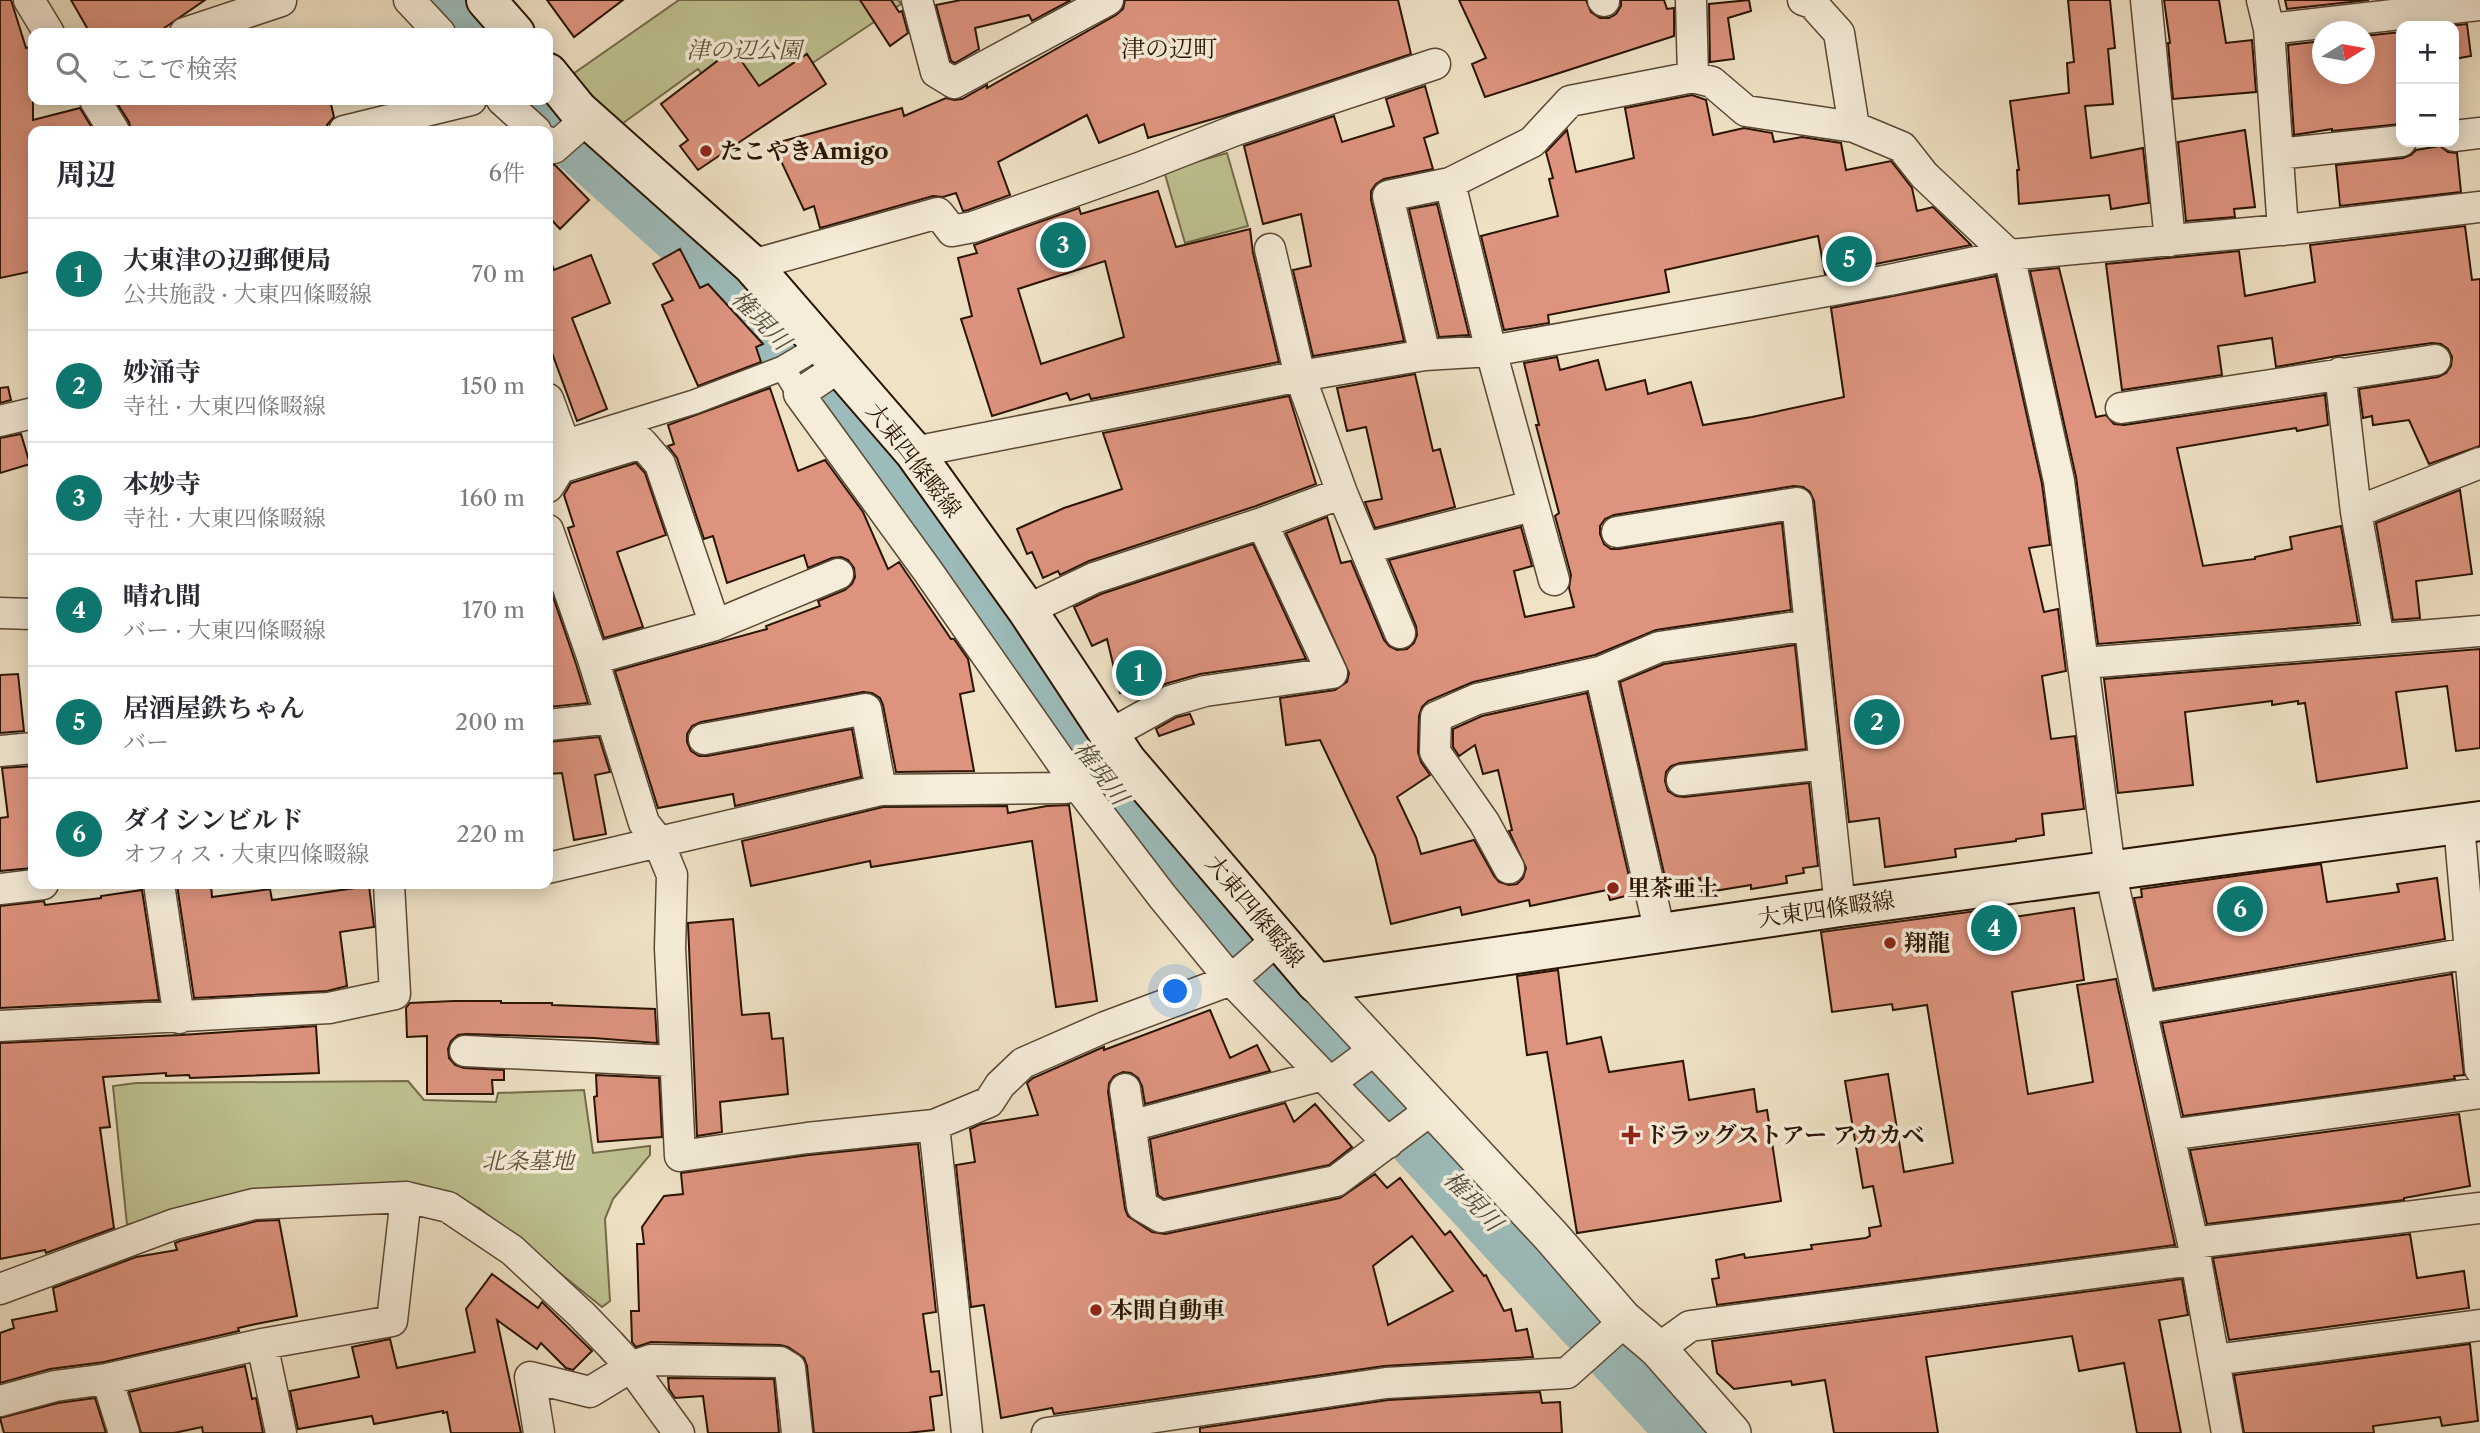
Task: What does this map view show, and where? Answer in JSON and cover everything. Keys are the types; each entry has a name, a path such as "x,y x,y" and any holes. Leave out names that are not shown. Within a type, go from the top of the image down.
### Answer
{"main road":[{"path":"486,0 511,28"},
{"name":"大東四條畷線","path":"553,79 586,119 752,265 914,452 1027,610 1120,752 1272,944 1316,983 1840,906 2470,822"}],"street":[{"path":"29,0 46,28"},
{"path":"409,0 435,28"},
{"path":"917,0 936,72 954,83 1108,0"},
{"path":"1691,0 1693,76"},
{"path":"1803,0 1812,3 1839,33 1854,127"},
{"path":"2146,0 2170,241"},
{"path":"2262,0 2269,29 2283,230"},
{"path":"199,28 281,1"},
{"path":"2269,29 2480,5"},
{"path":"752,265 938,213 952,232 973,227 1236,130 1435,64"},
{"path":"1425,355 1388,196 1450,183 1532,142 1570,101 1693,76 1712,82 1746,111 1854,127 1902,147 1924,175 2009,255 2059,481 2110,870 2169,1135 2227,1433"},
{"path":"98,105 111,126"},
{"path":"364,126 451,105"},
{"path":"508,105 531,126"},
{"path":"553,136 586,119"},
{"path":"2459,135 2480,133"},
{"path":"2278,154 2396,142"},
{"path":"1450,183 1491,351 1554,580"},
{"path":"914,452 1300,376 1425,355 1491,351 1889,280 2009,255 2283,230 2480,207"},
{"path":"1270,249 1300,376 1342,493 1400,633"},
{"path":"553,479 568,453 783,368 829,356"},
{"path":"799,394 829,356"},
{"path":"2121,408 2435,360"},
{"path":"783,368 799,394 1162,896 1389,1142"},
{"path":"2340,373 2356,512 2379,639"},
{"path":"553,412 568,453"},
{"path":"0,421 28,414"},
{"path":"568,453 642,443 651,453 660,464 715,625"},
{"path":"2356,512 2480,463"},
{"path":"1027,610 1094,578 1262,523 1342,493"},
{"path":"1617,532 1797,503 1840,906"},
{"path":"1366,548 1532,506"},
{"path":"553,867 881,790 1065,788 1082,785 1120,752 1170,701 1205,691 1332,673 1262,523"},
{"path":"553,561 593,659 644,823 658,841 672,875 670,948 680,1156 934,1125 989,1102 1000,1085 1023,1063 1105,1027 1235,977 1272,944"},
{"path":"593,659 715,625 838,574"},
{"path":"0,613 28,614"},
{"path":"1509,868 1484,822 1434,752 1436,717 1477,699 1600,672 1659,647 1810,625"},
{"path":"2084,663 2480,631"},
{"path":"1600,672 1660,933"},
{"path":"704,739 866,709 881,790"},
{"path":"553,724 611,718"},
{"path":"0,751 28,748"},
{"path":"1682,780 1825,764"},
{"path":"2470,822 2480,1069"},
{"path":"0,888 28,885"},
{"path":"160,889 179,1018"},
{"path":"0,1026 329,1008 395,994 389,889"},
{"path":"2141,1009 2475,951"},
{"path":"1316,983 1550,1236 1618,1325 1658,1349 1732,1433"},
{"path":"1130,1126 1329,1079 1376,1049"},
{"path":"465,1051 674,1061"},
{"path":"1125,1089 1142,1206 1161,1217 1336,1181 1431,1110"},
{"path":"2169,1135 2480,1093"},
{"path":"934,1125 967,1433"},
{"path":"0,1401 55,1386 107,1379 261,1344 392,1321 406,1197"},
{"path":"0,1289 175,1224 254,1204 406,1197 448,1207 512,1251 582,1315 631,1367 679,1433"},
{"path":"1658,1349 1690,1326 2480,1208"},
{"path":"1047,1433 1386,1383 1567,1373 1618,1325"},
{"path":"2214,1360 2480,1325"},
{"path":"261,1344 281,1433"},
{"path":"539,1433 530,1377 590,1392 631,1367 651,1360 780,1362 790,1368 797,1433"},
{"path":"107,1379 124,1433"}],"green space":[{"name":"津の辺公園","path":"679,0 898,0 901,4 733,116 698,69 619,126 573,74"},
{"path":"1227,153 1248,226 1185,243 1164,171"},
{"name":"北条墓地","path":"408,1081 424,1100 496,1102 498,1093 584,1090 593,1153 650,1146 650,1155 613,1199 605,1219 610,1301 602,1307 479,1208 442,1191 227,1198 127,1225 113,1086 136,1083"}],"building":[{"path":"0,0 11,0 28,47 28,105 33,105 33,120 80,108 91,126 28,126 28,272 0,278"},
{"path":"71,0 205,0 164,28 87,28"},
{"path":"547,0 623,0 574,37"},
{"path":"860,0 891,0 899,12 902,11 908,33 890,46"},
{"path":"961,0 1071,0 1032,21 1029,15 975,28 979,49 955,63 951,61 936,5"},
{"path":"1125,0 1398,0 1411,54 1148,138 1144,124 1099,143 1087,115 998,162 1010,195 968,210 963,211 956,193 943,197 933,196 820,228 814,206 804,210 773,144 902,108 904,116 946,98 962,99 987,85 987,88 1116,15 1123,9"},
{"path":"1459,0 1586,0 1591,12 1600,18 1609,18 1616,14 1621,0 1664,0 1667,9 1674,8 1674,36 1485,97 1472,64 1486,58"},
{"path":"1749,0 1751,11 1728,18 1734,59 1710,62 1709,4"},
{"path":"2068,0 2110,0 2115,48 2108,49 2113,104 2085,106 2091,158 2143,148 2149,203 2111,209 2109,195 2019,204 2019,170 2010,101 2069,93 2067,63 2074,62"},
{"path":"2164,0 2219,0 2226,43 2252,40 2256,92 2173,99"},
{"path":"2285,0 2369,0 2287,9"},
{"path":"2467,24 2471,56 2459,58 2459,25"},
{"path":"2396,33 2396,125 2294,135 2288,45 2312,42 2312,84 2375,84 2375,35"},
{"path":"733,49 759,86 807,54 826,84 698,170 680,146 688,140 661,104"},
{"path":"1425,86 1438,133 1424,138 1433,169 1384,179 1371,191 1404,341 1313,356 1293,270 1311,266 1301,214 1263,224 1244,146 1334,116 1342,142 1394,126 1386,99"},
{"path":"1692,95 1706,100 1713,135 1744,128 1772,133 1774,142 1802,137 1841,143 1846,170 1891,161 1912,188 1917,211 1933,207 1971,245 1825,274 1818,236 1665,270 1669,292 1548,315 1549,323 1504,330 1481,236 1558,216 1546,152 1567,130 1576,172 1634,158 1625,108"},
{"path":"118,105 331,105 334,117 327,126 130,126"},
{"path":"2245,130 2255,207 2234,209 2235,217 2186,221 2178,142"},
{"path":"2441,147 2448,152 2457,153 2461,192 2340,206 2336,165 2403,158 2416,150"},
{"path":"553,165 589,200 560,229 553,221"},
{"path":"1158,191 1176,247 1250,229 1253,253 1279,362 1091,399 1089,394 1070,400 1067,393 992,416 961,319 972,316 958,258 977,253 974,245 1079,208 1081,214","holes":["1105,261 1124,337 1041,364 1018,289"]},
{"path":"1437,204 1469,335 1439,337 1409,209"},
{"path":"2465,226 2472,280 2480,279 2480,446 2429,464 2409,420 2373,425 2372,416 2363,418 2359,389 2438,377 2446,373 2451,366 2452,357 2448,349 2441,344 2337,356 2276,367 2272,338 2218,346 2222,375 2122,390 2106,264 2239,251 2245,296 2315,282 2310,245"},
{"path":"680,249 700,288 708,284 763,344 756,347 761,362 698,386 662,305 673,300 653,264"},
{"path":"591,255 610,303 572,318 607,409 577,421 553,356 553,268 554,270"},
{"path":"2059,268 2096,417 2106,415 2114,424 2124,425 2325,395 2328,425 2177,448 2203,566 2255,559 2292,549 2290,537 2341,526 2358,623 2098,644 2076,477 2030,271"},
{"path":"1996,276 2042,484 2050,545 2029,548 2044,612 2058,609 2066,671 2042,676 2051,739 2075,736 2084,809 2042,814 2044,835 1955,849 1956,857 1885,867 1879,818 1849,822 1814,501 1810,492 1803,487 1794,486 1614,515 1605,519 1600,526 1604,544 1611,549 1782,523 1791,610 1656,630 1595,655 1473,682 1428,701 1419,716 1418,752 1430,775 1397,797 1421,854 1474,840 1499,882 1517,884 1523,878 1526,868 1509,831 1512,830 1498,770 1483,774 1475,745 1459,756 1453,747 1453,729 1482,716 1587,693 1633,894 1610,900 1607,890 1530,906 1529,900 1462,915 1460,907 1391,924 1375,856 1320,740 1286,745 1280,698 1335,690 1347,682 1349,673 1286,533 1327,517 1341,563 1351,561 1384,640 1397,650 1407,649 1414,643 1417,635 1416,626 1389,560 1521,527 1532,566 1514,571 1525,617 1574,607 1569,588 1571,575 1555,516 1559,513 1536,425 1539,425 1524,363 1557,357 1560,370 1598,360 1606,390 1645,380 1648,394 1691,382 1703,425 1752,417 1844,397 1831,308"},
{"path":"1415,374 1433,451 1440,449 1455,507 1375,528 1365,502 1382,499 1366,427 1347,431 1337,388"},
{"path":"8,387 11,400 0,403 0,388"},
{"path":"770,388 798,471 825,460 863,512 888,569 899,562 951,639 954,639 968,659 974,691 960,694 974,771 896,772 883,705 880,698 863,692 701,722 692,726 687,734 691,751 699,756 707,756 852,729 861,777 735,806 733,794 658,808 615,671 767,629 766,626 820,606 818,601 845,590 855,577 854,568 848,560 841,557 832,558 808,568 804,555 727,583 713,536 704,539 677,458 668,446 674,444 668,425"},
{"path":"1289,396 1316,484 1089,561 1060,575 1058,571 1043,578 1032,552 1027,554 1017,529 1064,508 1122,489 1103,433"},
{"path":"21,434 28,465 0,473 0,438"},
{"path":"636,463 645,473 666,535 617,552 643,627 604,638 568,528 574,526 564,495 571,483"},
{"path":"2460,490 2472,574 2416,581 2420,618 2393,620 2376,523"},
{"path":"1253,544 1306,659 1200,674 1165,684 1143,696 1141,689 1120,693 1107,639 1092,646 1074,607 1101,594"},
{"path":"553,597 576,664 588,703 553,707"},
{"path":"1795,645 1806,749 1680,763 1671,766 1666,772 1665,781 1668,791 1684,797 1809,783 1818,866 1803,868 1804,873 1786,876 1787,883 1751,889 1751,885 1702,893 1700,878 1667,886 1620,682 1664,664"},
{"path":"2480,649 2480,748 2456,751 2447,686 2396,692 2407,768 2317,782 2305,703 2298,704 2298,701 2272,705 2272,701 2185,712 2193,785 2118,793 2104,679"},
{"path":"18,674 24,731 0,733 0,675"},
{"path":"1190,714 1194,724 1159,736 1156,729 1177,717"},
{"path":"599,737 610,772 595,775 606,834 574,840 562,773 553,774 553,742"},
{"path":"28,766 28,868 0,871 0,818 8,817 2,768"},
{"path":"1069,805 1097,1001 1056,1007 1032,841 871,867 870,861 751,886 742,841 883,807 1007,806 1008,813"},
{"path":"2321,864 2327,902 2399,892 2397,884 2437,878 2445,939 2154,989 2134,898 2142,897 2141,889"},
{"path":"178,889 211,889 212,897 270,889 272,900 348,889 369,889 374,927 340,932 347,986 327,991 194,998"},
{"path":"142,890 159,1000 0,1008 0,906 44,901 45,905"},
{"path":"1998,908 2000,919 2074,908 2084,980 2012,992 2028,1094 2093,1082 2077,985 2116,979 2175,1245 1717,1305 1712,1279 1719,1278 1716,1260 1744,1254 1745,1258 1812,1249 1811,1245 1866,1238 1870,1236 1869,1228 1881,1226 1873,1186 1863,1188 1845,1081 1888,1074 1904,1172 1953,1163 1927,1005 1893,1010 1892,1004 1832,1012 1821,932"},
{"path":"733,919 742,1015 769,1013 772,1039 783,1038 788,1094 720,1102 722,1132 697,1136 688,923"},
{"path":"1558,970 1567,1044 1601,1037 1609,1072 1683,1061 1689,1100 1754,1089 1757,1112 1767,1110 1781,1201 1577,1233 1547,1052 1527,1055 1517,976"},
{"path":"2452,974 2464,1075 2454,1076 2455,1079 2183,1116 2162,1023"},
{"path":"454,1001 655,1009 657,1043 594,1038 458,1035 451,1041 448,1049 449,1058 455,1065 504,1070 504,1080 492,1080 493,1094 427,1094 427,1036 407,1037 406,1008 410,1003"},
{"path":"1210,1010 1230,1058 1257,1045 1270,1071 1145,1104 1138,1078 1123,1072 1114,1076 1109,1083 1108,1092 1128,1216 1152,1232 1165,1234 1340,1198 1375,1174 1387,1188 1400,1178 1445,1235 1450,1231 1484,1276 1486,1275 1504,1311 1511,1309 1516,1331 1527,1329 1533,1357 1384,1366 1054,1414 1052,1408 1001,1418 984,1305 971,1307 956,1165 975,1162 970,1129 981,1124 1038,1115 1027,1083 1033,1078 1104,1047 1104,1050","holes":["1412,1236 1453,1291 1388,1325 1373,1266"]},
{"path":"316,1026 319,1073 190,1078 189,1075 166,1076 166,1073 103,1077 110,1127 100,1128 114,1228 46,1253 45,1250 0,1259 0,1043"},
{"path":"596,1075 659,1078 662,1137 598,1142 594,1097 597,1096"},
{"path":"1285,1103 1294,1122 1315,1104 1352,1147 1329,1165 1164,1199 1158,1195 1150,1139"},
{"path":"2459,1114 2470,1186 2404,1200 2207,1224 2190,1150"},
{"path":"918,1144 936,1312 923,1314 931,1372 939,1371 942,1395 930,1397 934,1430 907,1433 814,1433 807,1366 804,1358 788,1347 651,1342 636,1347 632,1342 631,1311 639,1311 637,1244 644,1244 642,1227 664,1196 683,1194 681,1173 809,1155"},
{"path":"279,1220 297,1316 104,1362 50,1369 0,1383 0,1333 14,1328 12,1320 57,1311 53,1288 136,1257 177,1250 175,1243 180,1241 257,1221"},
{"path":"2410,1234 2417,1278 2464,1271 2469,1308 2229,1340 2213,1258"},
{"path":"492,1274 538,1308 542,1302 592,1351 573,1370 566,1368 541,1343 537,1349 497,1320 521,1433 451,1433 447,1412 443,1411 374,1424 372,1416 298,1429 290,1391 359,1377 352,1347 390,1339 397,1368 475,1352 466,1309"},
{"path":"2182,1279 2188,1315 2159,1320 2181,1433 2137,1433 2124,1363 2079,1371 2072,1336 1926,1357 1938,1433 1834,1433 1825,1380 1792,1385 1791,1381 1734,1389 1717,1373 1712,1341"},
{"path":"2470,1344 2478,1421 2442,1426 2440,1417 2373,1426 2374,1433 2244,1433 2234,1375"},
{"path":"245,1366 252,1399 256,1398 263,1433 203,1433 202,1427 174,1433 141,1433 129,1392"},
{"path":"668,1378 774,1379 779,1433 708,1433 703,1396 675,1398 669,1389"},
{"path":"1540,1392 1542,1403 1560,1402 1562,1433 1200,1433 1200,1428 1388,1400"},
{"path":"95,1398 106,1433 4,1433 0,1418 58,1403"}],"waterway":[{"name":"権現川","path":"444,0 469,28"},
{"name":"権現川","path":"539,105 561,129 678,234 795,356 886,472 1110,788 1248,957 1687,1433"}],"place":[{"name":"たこやきAmigo","path":"706,151"},
{"name":"本妙寺","path":"1063,245"},
{"name":"居酒屋鉄ちゃん","path":"1849,259"},
{"name":"大東津の辺郵便局","path":"1139,673"},
{"name":"妙涌寺","path":"1877,722"},
{"name":"里茶亜土","path":"1613,888"},
{"name":"ダイシンビルド","path":"2240,909"},
{"name":"晴れ間","path":"1994,928"},
{"name":"翔龍","path":"1890,943"},
{"name":"ドラッグストアー アカカベ","path":"1631,1135"},
{"name":"本間自動車","path":"1096,1310"}],"district":[{"name":"津の辺町","path":"1169,49"}]}
